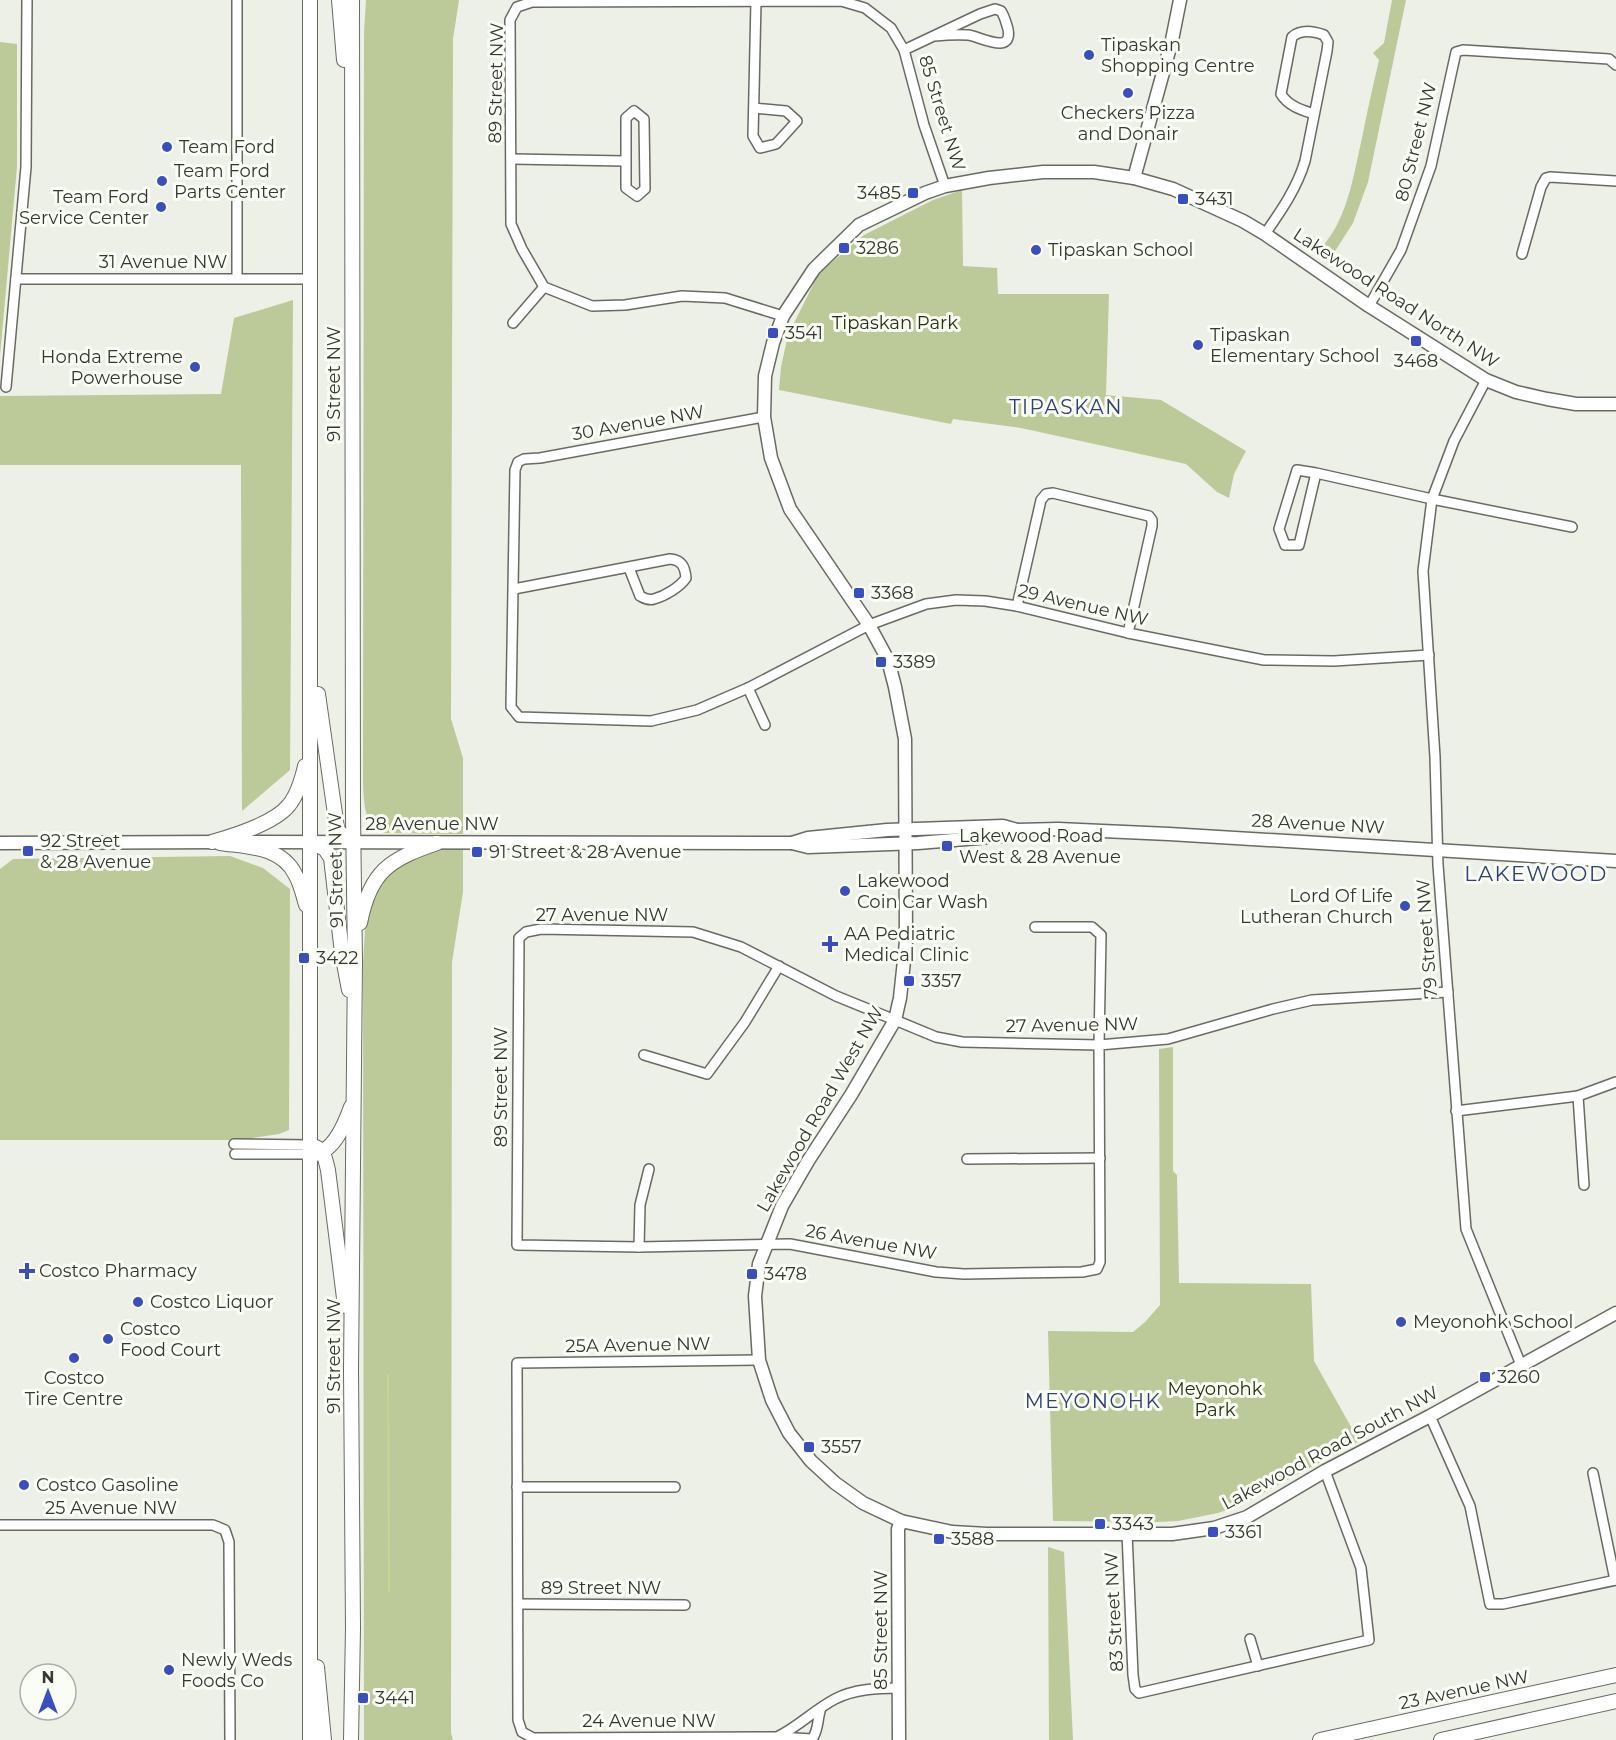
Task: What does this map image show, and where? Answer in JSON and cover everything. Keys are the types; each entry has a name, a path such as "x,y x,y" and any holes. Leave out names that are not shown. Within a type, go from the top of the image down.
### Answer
{"main road":[{"name":"91 Street NW","path":"308,1740 314,1150 310,920 309,0"},
{"path":"339,0 352,191"},
{"name":"91 Street NW","path":"351,1740 353,1628 351,1370 355,1062 352,0"},
{"path":"352,28 359,0"},
{"path":"311,668 318,693 337,828 340,833 354,842"},
{"path":"212,842 242,834 288,807 301,782 310,746"},
{"path":"212,842 264,850 282,858 296,875 310,920"},
{"path":"310,842 326,849 331,858 342,953 354,1019"},
{"path":"355,961 362,911 380,873 402,856 437,843"},
{"path":"351,1370 328,1170 314,1150 337,1136 346,1120 351,1102 355,1062"},
{"path":"310,1618 321,1693 324,1740"},
{"name":"23 Avenue NW","path":"1320,1740 1616,1675"},
{"path":"1441,1740 1616,1701"}],"street":[{"path":"6,387 26,167 27,0"},
{"path":"237,0 237,278"},
{"path":"1134,178 1172,40 1180,0"},
{"path":"754,108 786,111 797,121 776,144 760,148 753,136 756,1"},
{"name":"89 Street NW","path":"544,287 522,249 511,224 510,20 517,7 532,2 756,1"},
{"name":"85 Street NW","path":"756,1 842,1 865,8 891,28 904,50 924,125 945,186"},
{"name":"85 Street NW","path":"904,50 980,14 994,9 1001,11 1004,15 1009,34 1007,40 997,43 969,35 934,36"},
{"name":"Lakewood Road North NW","path":"1265,234 1301,174 1314,114 1328,42 1324,35 1303,31 1292,37 1281,94 1292,105 1314,114"},
{"name":"80 Street NW","path":"1369,306 1401,250 1431,166 1454,55 1459,50 1609,59 1615,63"},
{"path":"634,111 644,119 645,189 637,196 626,188 625,161 626,118 634,111"},
{"name":"89 Street NW","path":"512,159 625,161"},
{"name":"Lakewood Road North NW","path":"814,269 860,225 925,193 945,186 1043,172 1094,172 1134,178 1182,193 1243,221 1369,306 1486,380 1516,392 1547,399 1576,404 1616,404"},
{"path":"1522,254 1541,187 1546,178 1616,181"},
{"name":"Lakewood Road West NW","path":"814,269 783,316 773,343 765,376 764,417 771,458 790,508 869,625 888,660 905,739 906,942 900,998 895,1020 851,1095 807,1161 782,1206 759,1264 755,1296 759,1360 772,1400 789,1433 811,1461 835,1483"},
{"name":"31 Avenue NW","path":"16,279 310,279"},
{"path":"513,323 544,287 592,306 625,305 682,296 716,297 783,316"},
{"name":"79 Street NW","path":"1486,380 1454,441 1432,499 1423,571 1435,757 1437,849 1466,1229 1521,1365"},
{"name":"30 Avenue NW","path":"514,589 515,470 518,462 524,459 552,456 764,417"},
{"path":"1316,473 1299,545 1285,545 1279,529 1297,471 1316,473 1572,527"},
{"path":"1017,606 1041,500 1046,494 1053,493 1149,516 1152,526 1128,633"},
{"path":"514,589 673,559 682,564 686,578 678,587 649,599 640,596 629,568"},
{"name":"29 Avenue NW","path":"514,589 511,707 519,717 651,721 698,710 748,688 869,625 926,604 956,600 985,601 1017,606 1128,633 1264,660 1334,662 1429,655"},
{"path":"748,688 765,725"},
{"name":"28 Avenue NW","path":"792,843 808,838 906,829 1003,826 1017,830 1058,829 1170,834 1616,861"},
{"name":"28 Avenue NW","path":"0,843 792,843 808,847 1002,836 1017,830"},
{"path":"967,1159 1100,1158 1101,934 1092,927 1035,927"},
{"name":"27 Avenue NW","path":"526,932 541,929 693,932 741,947 836,996 936,1037 962,1042 1099,1045 1168,1039 1312,1000 1448,992"},
{"name":"89 Street NW","path":"517,1245 519,938 526,932"},
{"path":"644,1055 707,1074 745,1022 779,966"},
{"path":"1456,1111 1578,1096 1616,1082"},
{"path":"1578,1096 1584,1185"},
{"path":"234,1149 314,1150"},
{"name":"26 Avenue NW","path":"517,1245 639,1247 790,1244 936,1272 964,1274 1082,1272 1097,1269 1100,1262 1100,1158"},
{"path":"639,1247 640,1205 649,1170"},
{"name":"Lakewood Road South NW","path":"835,1483 863,1503 901,1521 952,1532 1172,1534 1214,1528 1247,1517 1325,1471 1616,1313"},
{"name":"25A Avenue NW","path":"517,1363 759,1360"},
{"name":"89 Street NW","path":"517,1363 518,1720 522,1732"},
{"path":"1430,1416 1470,1506 1490,1604 1496,1605 1615,1580 1593,1473"},
{"path":"1250,1639 1258,1666 1369,1640 1360,1568 1325,1471"},
{"path":"517,1487 675,1487"},
{"name":"85 Street NW","path":"899,1740 898,1529 901,1521"},
{"name":"25 Avenue NW","path":"0,1525 165,1524 213,1525 221,1528 229,1542 230,1740"},
{"name":"83 Street NW","path":"1127,1533 1135,1689 1139,1693 1147,1692 1258,1666"},
{"name":"89 Street NW","path":"518,1604 685,1605"},
{"path":"777,1737 791,1730 836,1698 853,1692 899,1688"},
{"name":"24 Avenue NW","path":"522,1732 533,1738 777,1737 812,1739 817,1731 821,1708"}],"green space":[{"path":"366,0 459,0 453,39 451,719 463,758 463,834 382,833 371,824 364,804 364,32"},
{"path":"1392,0 1406,0 1368,182 1353,223 1328,262 1316,253 1335,229 1347,200 1379,60 1373,53 1384,43"},
{"path":"0,42 17,44 17,167 0,356"},
{"name":"Tipaskan Park","path":"962,190 963,266 997,268 998,294 1109,294 1106,395 1161,400 1246,451 1234,474 1229,498 1217,492 1186,464 1021,428 953,419 951,424 779,390 788,335 819,273 864,235 933,200"},
{"path":"293,300 290,770 242,811 241,465 0,465 0,396 221,394 234,318"},
{"path":"463,849 463,892 452,962 451,1733 453,1740 364,1740 363,964 365,928 372,897 392,867 431,850"},
{"path":"230,856 263,868 290,889 289,1130 279,1134 240,1140 0,1140 0,869 13,859"},
{"name":"Meyonohk Park","path":"1173,1047 1173,1171 1177,1175 1179,1283 1311,1284 1314,1361 1359,1441 1241,1505 1218,1513 1178,1521 1053,1521 1048,1331 1133,1332 1160,1305 1159,1049"},
{"path":"1048,1547 1064,1552 1073,1740 1049,1740"}],"waterway":[{"path":"388,1375 389,1591"}],"place":[{"name":"Tipaskan Shopping Centre","path":"1089,55"},
{"name":"Checkers Pizza and Donair","path":"1128,93"},
{"name":"Team Ford","path":"167,147"},
{"name":"Team Ford Parts Center","path":"162,181"},
{"name":"3485","path":"913,193"},
{"name":"3431","path":"1183,199"},
{"name":"Team Ford Service Center","path":"161,207"},
{"name":"3286","path":"844,248"},
{"name":"Tipaskan School","path":"1036,250"},
{"name":"3541","path":"773,333"},
{"name":"3468","path":"1416,341"},
{"name":"Tipaskan Elementary School","path":"1198,345"},
{"name":"Honda Extreme Powerhouse","path":"195,367"},
{"name":"3368","path":"859,593"},
{"name":"3389","path":"881,662"},
{"name":"Lakewood Road West & 28 Avenue","path":"947,846"},
{"name":"92 Street & 28 Avenue","path":"28,851"},
{"name":"91 Street & 28 Avenue","path":"477,852"},
{"name":"Lakewood Coin Car Wash","path":"845,891"},
{"name":"Lord Of Life Lutheran Church","path":"1405,906"},
{"name":"AA Pediatric Medical Clinic","path":"830,944"},
{"name":"3422","path":"304,958"},
{"name":"3357","path":"909,981"},
{"name":"Costco Pharmacy","path":"27,1271"},
{"name":"3478","path":"752,1274"},
{"name":"Costco Liquor","path":"138,1302"},
{"name":"Meyonohk School","path":"1401,1322"},
{"name":"Costco Food Court","path":"108,1339"},
{"name":"Costco Tire Centre","path":"74,1358"},
{"name":"3260","path":"1485,1377"},
{"name":"3557","path":"809,1447"},
{"name":"Costco Gasoline","path":"24,1485"},
{"name":"3343","path":"1100,1524"},
{"name":"3361","path":"1213,1532"},
{"name":"3588","path":"939,1539"},
{"name":"Newly Weds Foods Co","path":"169,1670"},
{"name":"3441","path":"363,1698"}],"district":[{"name":"TIPASKAN","path":"1066,407"},
{"name":"LAKEWOOD","path":"1536,873"},
{"name":"MEYONOHK","path":"1093,1401"}]}
